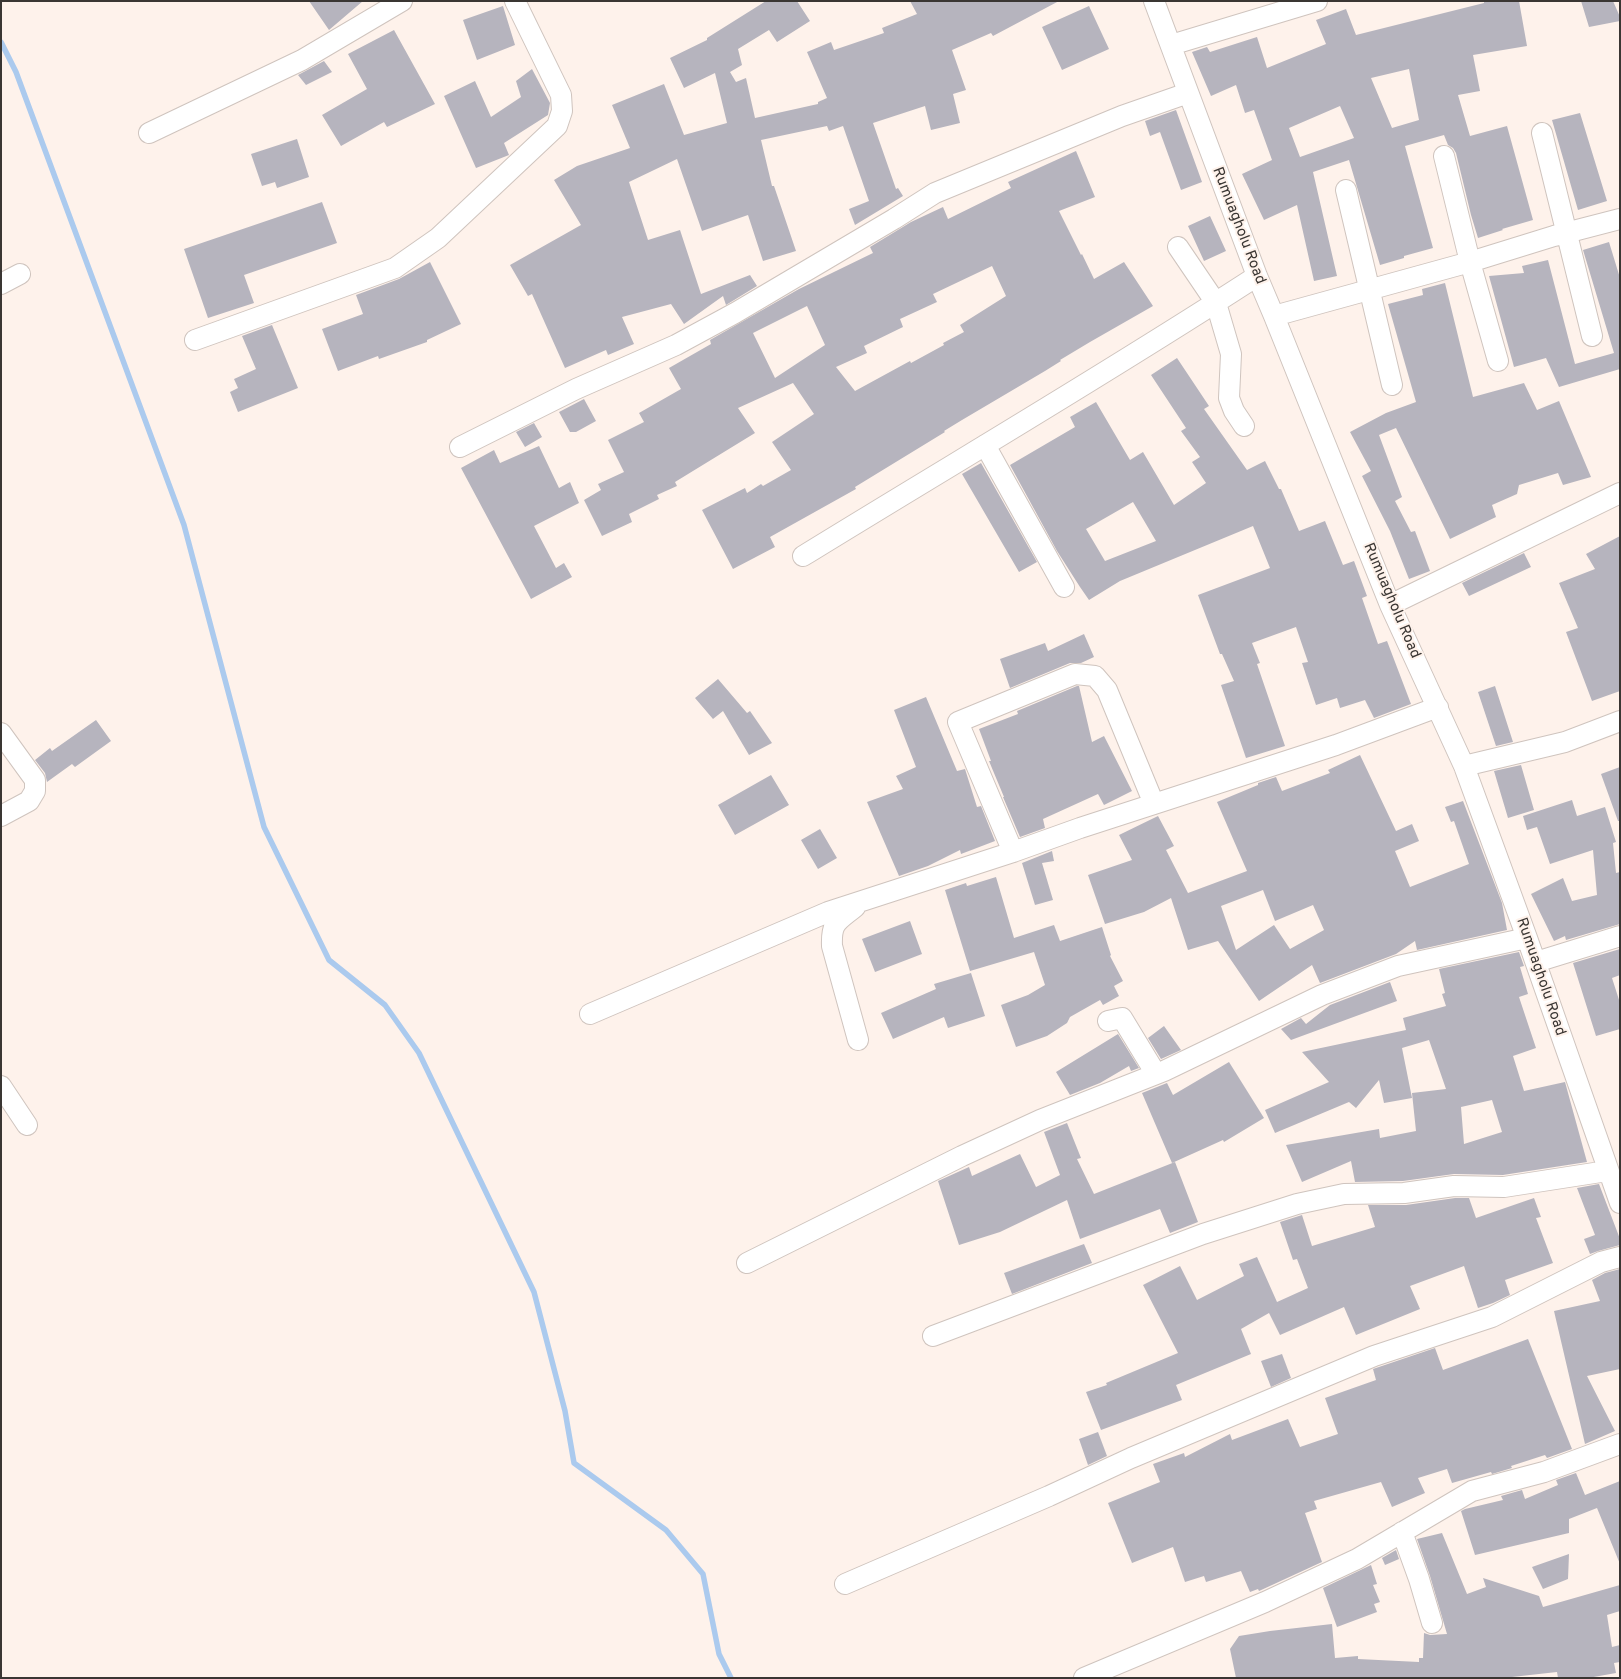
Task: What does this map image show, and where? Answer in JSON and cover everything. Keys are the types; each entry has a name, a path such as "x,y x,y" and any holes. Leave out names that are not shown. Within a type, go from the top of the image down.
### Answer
{"street":[{"path":"149,133 302,60 402,1"},
{"path":"194,340 395,268 438,238 558,126 562,110 562,95 515,1"},
{"name":"Rumuagholu Road","path":"1154,1 1257,276 1390,605 1464,766 1536,962 1607,1171 1620,1203"},
{"path":"1171,45 1316,1"},
{"path":"460,447 576,389 676,345 735,313 934,193 1122,116 1188,94"},
{"path":"1542,133 1592,336"},
{"path":"1444,156 1470,262 1498,361"},
{"path":"1346,190 1392,385"},
{"path":"1274,316 1470,262 1567,232 1620,219"},
{"path":"1178,247 1216,303 1231,354 1229,398 1234,411 1244,426"},
{"path":"1,284 20,274"},
{"path":"803,556 1056,403 1257,276"},
{"path":"985,445 1064,587"},
{"path":"1390,605 1620,493"},
{"path":"1013,852 958,722 1075,674 1095,676 1107,690 1154,804"},
{"path":"590,1014 828,912 1336,745 1438,707"},
{"path":"1464,766 1565,742 1620,721"},
{"path":"1,733 35,780 35,791 29,801 1,816"},
{"path":"858,1040 832,946 832,932 834,924 862,901"},
{"path":"1536,962 1620,936"},
{"path":"747,1263 997,1140 1040,1120 1156,1074 1322,995 1398,966 1527,938"},
{"path":"1108,1021 1122,1018 1156,1074"},
{"path":"1,1086 27,1125"},
{"path":"933,1336 1203,1234 1297,1204 1344,1194 1404,1193 1454,1186 1504,1187 1607,1171"},
{"path":"845,1584 1049,1496 1131,1458 1374,1356 1492,1317 1601,1262 1620,1256"},
{"path":"1084,1678 1265,1602 1357,1559 1472,1491 1544,1472 1620,1444"},
{"path":"1402,1532 1432,1623"}],"building":[{"path":"309,1 363,1 329,30"},
{"path":"766,1 797,1 810,21 777,42 769,30 738,49 742,65 730,72 736,82 746,78 755,118 818,104 818,102 827,98 807,52 831,42 834,50 884,33 882,28 917,14 910,1 1059,1 993,36 991,33 952,50 966,90 953,94 960,123 931,130 925,106 873,123 896,189 898,188 903,196 855,225 849,209 869,201 843,126 829,131 827,126 761,140 772,186 774,186 796,251 763,261 748,215 702,231 677,159 629,182 648,240 680,230 701,294 750,275 757,286 726,305 723,296 684,324 671,304 622,317 634,344 608,355 606,350 565,368 532,294 528,296 510,265 581,225 554,180 577,166 630,148 612,105 664,84 684,135 727,123 715,73 684,88 670,58 707,40 707,38"},
{"path":"1484,1 1519,1 1527,46 1473,55 1480,91 1458,95 1470,136 1507,126 1533,220 1478,238 1456,153 1448,145 1444,135 1405,146 1433,248 1380,265 1349,160 1313,172 1337,276 1314,281 1297,205 1264,220 1242,174 1272,160 1254,110 1245,113 1236,85 1211,96 1192,52 1207,47 1210,52 1257,37 1267,68 1326,44 1316,20 1346,9 1356,35 1484,3","holes":["1409,69 1419,120 1392,128 1371,78","1340,106 1354,138 1300,157 1289,128"]},
{"path":"1581,1 1613,1 1620,21 1589,27"},
{"path":"503,6 515,45 477,60 463,20"},
{"path":"1089,6 1109,49 1062,70 1042,27"},
{"path":"394,30 435,104 387,127 384,122 341,146 322,115 367,89 348,54"},
{"path":"324,61 332,72 306,85 298,75"},
{"path":"532,69 550,103 548,115 504,143 509,155 476,168 444,96 475,81 491,117 521,97 516,81"},
{"path":"1176,110 1202,182 1181,190 1160,132 1150,136 1145,121"},
{"path":"1580,113 1607,201 1578,210 1552,120"},
{"path":"297,139 309,177 277,188 275,182 262,186 251,154"},
{"path":"1076,151 1095,197 1059,211 1094,279 1124,262 1153,306 944,431 855,487 856,489 770,537 775,547 733,569 702,510 745,488 747,493 761,484 763,486 791,470 772,442 814,414 793,383 738,408 755,433 675,482 677,486 657,495 659,499 629,514 632,522 602,536 584,500 601,490 598,484 624,472 608,440 644,422 639,413 681,389 669,368 711,344 710,340 799,289 873,253 870,247 911,222 943,207 948,219 1011,188 1008,182","holes":["992,266 1006,296 960,325 964,332 943,343 944,345 855,391 836,367 867,353 864,346 903,327 900,319 937,302 933,294","807,306 825,345 775,378 753,333"]},
{"path":"322,202 337,243 244,275 254,303 208,318 184,249"},
{"path":"1210,216 1226,251 1204,261 1188,226"},
{"path":"1609,242 1620,278 1620,369 1559,387 1546,358 1514,367 1489,276 1524,273 1522,266 1548,260 1575,364 1614,353 1583,250"},
{"path":"430,262 461,324 427,340 427,342 379,359 378,356 338,371 322,329 363,314 356,295 399,279"},
{"path":"1445,283 1473,397 1524,383 1537,410 1559,401 1591,477 1563,485 1558,473 1519,485 1517,494 1492,505 1496,517 1450,539 1396,428 1379,435 1402,497 1395,501 1411,532 1415,531 1430,571 1409,579 1390,531 1362,476 1371,471 1350,432 1386,413 1416,402 1388,304 1423,295 1422,289"},
{"path":"272,325 298,388 238,412 230,392 238,388 234,379 256,369 242,336"},
{"path":"1177,358 1209,406 1204,409 1247,470 1265,461 1279,489 1281,489 1299,531 1325,521 1343,565 1354,561 1367,596 1362,598 1378,644 1387,641 1411,704 1374,718 1365,700 1340,708 1337,698 1316,705 1302,663 1308,662 1296,627 1252,643 1260,663 1257,664 1285,746 1246,758 1221,685 1234,681 1222,654 1220,654 1198,595 1270,568 1253,526 1120,581 1089,600 1057,551 1010,465 1075,427 1070,417 1096,402 1130,460 1143,452 1174,505 1206,483 1192,462 1200,457 1181,431 1186,428 1151,375","holes":["1133,502 1156,541 1105,561 1086,529"]},
{"path":"584,399 596,421 576,432 570,432 559,412"},
{"path":"534,423 542,437 525,447 516,432"},
{"path":"539,446 559,488 570,482 579,503 534,526 556,568 564,563 572,577 531,599 461,468 494,450 500,463"},
{"path":"981,463 1037,562 1019,572 962,474"},
{"path":"1620,536 1620,691 1592,701 1566,632 1578,628 1559,583 1595,569 1586,554"},
{"path":"1524,553 1531,567 1469,596 1462,583"},
{"path":"1084,634 1094,657 1081,663 1070,663 1010,688 1000,659 1045,643 1048,651"},
{"path":"718,679 747,713 750,711 772,743 749,755 723,711 713,719 695,698"},
{"path":"1079,686 1092,742 1104,736 1132,791 1104,805 1098,794 1043,819 1045,828 1020,837 989,761 991,761 979,729 1018,714 1017,711"},
{"path":"1495,686 1513,742 1496,746 1478,692"},
{"path":"926,697 957,771 965,769 977,807 981,806 995,841 961,854 960,850 928,866 899,876 867,802 903,789 896,776 916,767 894,710"},
{"path":"96,720 111,741 75,767 72,764 47,782 45,773 35,760 50,748 52,751"},
{"path":"1360,755 1396,831 1412,824 1419,841 1395,851 1410,887 1469,864 1454,821 1451,822 1445,807 1463,801 1502,903 1507,930 1417,950 1415,941 1396,954 1320,983 1312,965 1259,1001 1218,941 1188,950 1171,898 1144,912 1105,924 1088,875 1132,860 1119,835 1158,816 1174,846 1166,850 1188,893 1247,871 1217,802 1276,777 1282,791 1330,773 1328,770","holes":["1263,890 1275,921 1313,905 1324,930 1290,949 1274,925 1236,950 1221,906"]},
{"path":"1521,765 1534,810 1508,818 1494,771"},
{"path":"1620,767 1620,821 1618,821 1601,774"},
{"path":"771,775 789,805 735,835 718,805"},
{"path":"1572,800 1577,816 1605,807 1616,842 1613,843 1616,873 1620,872 1620,924 1566,940 1565,936 1554,941 1531,894 1563,878 1572,901 1597,895 1593,850 1550,864 1537,827 1527,830 1523,816"},
{"path":"820,829 837,858 818,869 801,840"},
{"path":"1052,851 1054,861 1042,863 1053,900 1035,905 1022,863"},
{"path":"996,877 1014,938 1054,925 1060,941 1102,927 1110,956 1123,981 1114,986 1119,996 1103,1005 1100,1000 1070,1017 1067,1023 1047,1036 1016,1047 1001,1005 1028,995 1045,985 1034,952 970,971 945,890 966,883 967,886"},
{"path":"910,921 922,954 875,972 862,939"},
{"path":"1620,949 1620,975 1612,978 1620,1003 1620,1029 1596,1036 1573,963"},
{"path":"1519,952 1524,966 1520,967 1528,994 1519,997 1536,1048 1513,1056 1524,1091 1565,1082 1587,1162 1503,1175 1454,1174 1403,1181 1355,1182 1351,1161 1302,1182 1286,1145 1379,1129 1380,1138 1416,1131 1412,1093 1446,1089 1429,1040 1402,1048 1412,1098 1384,1103 1379,1080 1356,1108 1349,1102 1275,1133 1265,1110 1329,1082 1302,1052 1406,1030 1403,1018 1446,1006 1442,994 1445,993 1439,969","holes":["1492,1100 1502,1132 1464,1144 1461,1107"]},
{"path":"971,973 985,1016 948,1028 944,1017 893,1039 881,1013 936,989 934,984"},
{"path":"1390,982 1397,1001 1291,1040 1281,1029 1301,1018 1306,1024 1330,1005"},
{"path":"1164,1026 1181,1050 1161,1059 1148,1038"},
{"path":"1118,1034 1139,1068 1131,1071 1129,1066 1100,1083 1070,1095 1056,1072"},
{"path":"1229,1062 1264,1118 1224,1142 1223,1140 1172,1163 1142,1093 1167,1083 1173,1095"},
{"path":"1067,1123 1081,1158 1077,1159 1094,1194 1175,1162 1198,1222 1170,1233 1160,1209 1080,1239 1067,1200 1000,1232 959,1245 938,1181 969,1167 972,1176 1020,1154 1036,1187 1060,1175 1044,1132"},
{"path":"1599,1184 1620,1239 1620,1245 1590,1254 1584,1239 1595,1235 1577,1188"},
{"path":"1455,1198 1469,1198 1476,1218 1534,1198 1541,1217 1536,1218 1553,1263 1505,1280 1510,1295 1478,1308 1464,1266 1410,1286 1420,1309 1356,1335 1344,1307 1280,1335 1269,1313 1241,1329 1251,1354 1176,1385 1182,1400 1101,1430 1086,1392 1107,1385 1106,1383 1178,1353 1143,1285 1180,1266 1197,1300 1244,1276 1239,1264 1257,1257 1277,1302 1308,1288 1297,1259 1293,1260 1280,1222 1302,1215 1312,1246 1375,1227 1368,1205 1406,1205"},
{"path":"1084,1244 1092,1263 1012,1294 1004,1273"},
{"path":"1620,1269 1620,1369 1587,1376 1615,1431 1585,1444 1554,1311 1600,1301 1592,1280 1605,1273"},
{"path":"1528,1339 1572,1449 1547,1458 1545,1455 1492,1474 1491,1472 1452,1483 1447,1469 1418,1478 1425,1493 1392,1507 1381,1482 1314,1501 1317,1509 1305,1513 1322,1562 1259,1591 1258,1589 1250,1592 1241,1571 1206,1582 1204,1576 1185,1582 1173,1547 1132,1563 1108,1503 1160,1482 1153,1464 1184,1453 1185,1457 1230,1434 1232,1440 1288,1419 1300,1447 1338,1434 1325,1398 1376,1380 1373,1369 1435,1348 1443,1370"},
{"path":"1282,1354 1291,1378 1271,1387 1261,1361"},
{"path":"1098,1432 1107,1456 1088,1465 1079,1439"},
{"path":"1576,1473 1585,1495 1620,1481 1620,1564 1597,1508 1569,1519 1569,1533 1475,1555 1461,1511 1503,1500 1501,1496 1522,1490 1525,1499 1558,1485 1556,1480"},
{"path":"1442,1533 1467,1594 1486,1587 1483,1578 1539,1596 1543,1607 1620,1585 1620,1611 1607,1615 1612,1647 1620,1645 1620,1662 1614,1663 1616,1673 1588,1678 1558,1678 1557,1672 1503,1678 1236,1678 1230,1649 1239,1636 1332,1624 1335,1658 1358,1656 1358,1659 1419,1662 1419,1658 1423,1658 1424,1633 1430,1635 1447,1634 1417,1539"},
{"path":"1396,1550 1399,1559 1385,1565 1382,1558"},
{"path":"1569,1554 1568,1579 1543,1589 1532,1567"},
{"path":"1371,1565 1377,1584 1373,1585 1380,1602 1374,1604 1377,1612 1337,1627 1323,1588"}],"waterway":[{"path":"1,42 16,72 184,525 264,827 329,960 385,1005 419,1053 534,1292 565,1411 574,1463 666,1530 703,1574 719,1654 731,1678"}]}
